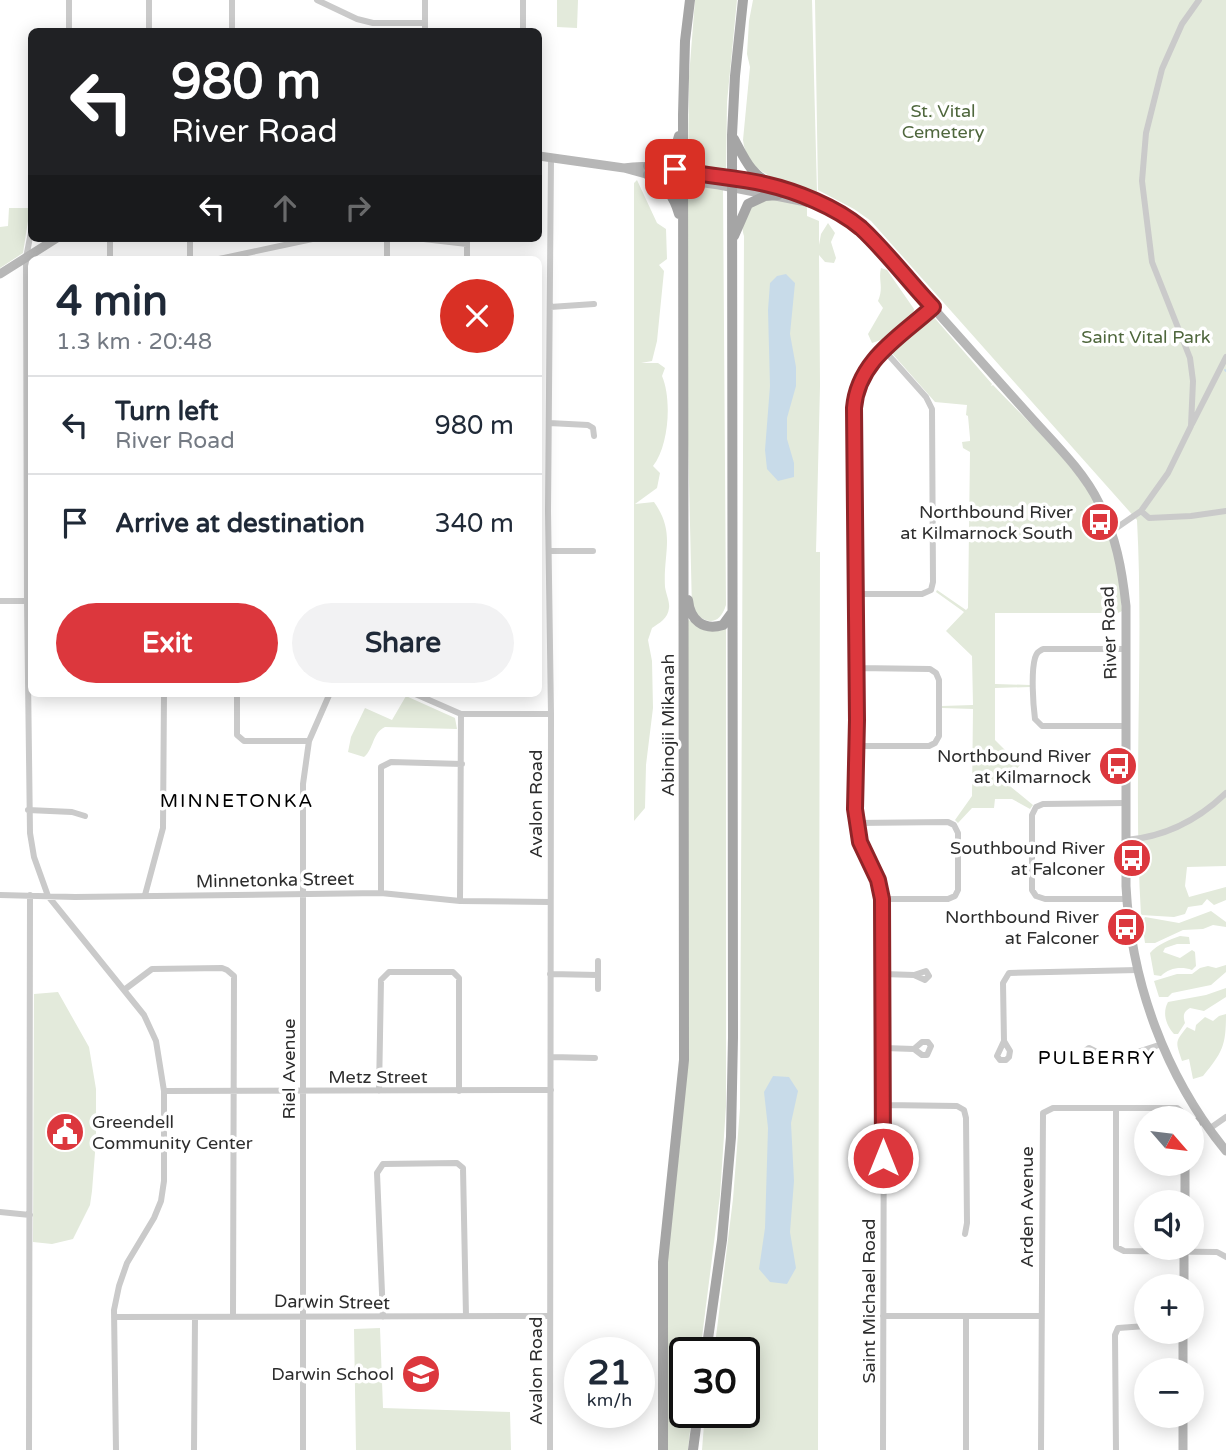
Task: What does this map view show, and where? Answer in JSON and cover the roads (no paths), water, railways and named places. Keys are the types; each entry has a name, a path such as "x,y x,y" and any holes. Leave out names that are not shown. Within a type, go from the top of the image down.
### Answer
{"main road":[{"name":"Abinojii Mikanah","path":"663,1450 663,1262 684,1060 682,115 685,41 690,0"},
{"path":"708,1337 722,1240 731,1137 732,135 743,0"},
{"path":"682,115 676,148 664,161 648,170 671,194 676,203 683,233"},
{"path":"732,135 750,168 777,191"},
{"path":"732,243 748,204 777,191"},
{"path":"684,516 691,615 702,625 717,626 726,622 733,608"},
{"path":"693,1450 696,1428"}],"street":[{"path":"69,0 69,28"},
{"path":"149,0 149,28"},
{"path":"232,0 232,28"},
{"path":"317,0 357,19 373,23 425,23"},
{"path":"425,0 425,28"},
{"path":"523,0 523,28"},
{"path":"1191,426 1193,381 1190,358 1152,262 1142,181 1146,133 1162,69 1182,24 1199,0"},
{"name":"River Road","path":"542,156 777,191 823,206 850,220 868,235 933,307 1073,465 1093,492 1112,531 1126,606 1127,899 1138,971 1162,1044 1181,1085 1195,1106"},
{"name":"Avalon Road","path":"550,1450 551,714 548,511 551,157"},
{"path":"28,487 26,258 29,242"},
{"path":"29,256 51,242"},
{"path":"233,256 298,242"},
{"path":"0,274 26,258"},
{"path":"550,307 594,304"},
{"name":"Saint Michael Road","path":"883,1450 882,899 878,880 860,842 856,822 855,398 865,370 872,360 933,307"},
{"path":"856,594 922,594 931,590 933,582 932,409 926,397 884,350"},
{"path":"1112,531 1141,510 1168,473 1226,357"},
{"path":"542,379 549,380"},
{"path":"549,424 588,425 593,428 594,436"},
{"path":"1141,510 1149,518 1226,511"},
{"path":"542,511 548,511"},
{"path":"549,551 593,551"},
{"path":"0,601 28,601"},
{"path":"542,645 549,645"},
{"path":"1126,649 1043,649 1035,656 1034,713 1037,723 1046,727 1126,726"},
{"path":"857,668 930,669 936,673 939,680 939,736 935,743 929,746 857,746"},
{"path":"29,697 28,810 34,857 48,896 144,1015 154,1034 164,1091 164,1181 161,1200 154,1219 127,1263 119,1286 114,1317 116,1450"},
{"path":"145,895 163,828 164,697"},
{"path":"237,697 237,734 240,739 309,741"},
{"name":"Riel Avenue","path":"303,1450 303,784 309,741 328,697"},
{"path":"421,697 461,714 551,714"},
{"path":"460,901 461,714"},
{"path":"381,893 381,767 391,762 462,764"},
{"path":"1126,840 1148,838 1185,824 1206,811 1226,793"},
{"path":"1126,803 1043,804 1036,807 1032,814 1032,885 1036,896 1045,899 1127,899"},
{"path":"28,810 72,812 85,816"},
{"path":"856,822 948,822 954,825 958,833 958,890 955,896 948,899 882,899"},
{"name":"Minnetonka Street","path":"0,895 381,893 460,901 550,902"},
{"path":"29,1450 30,895"},
{"path":"598,961 598,989"},
{"path":"124,990 152,969 222,968 231,973 234,982 233,1316"},
{"path":"1004,1041 1003,984 1009,973 1138,971"},
{"path":"379,1091 381,980 389,972 457,974 459,1090"},
{"path":"550,974 598,975"},
{"path":"883,974 914,975"},
{"path":"1101,1054 1131,1054 1162,1044"},
{"path":"884,1048 914,1049"},
{"path":"551,1058 595,1058"},
{"name":"Metz Street","path":"164,1091 551,1090"},
{"path":"884,1105 957,1106 966,1113 965,1234"},
{"name":"Arden Avenue","path":"1041,1450 1043,1113 1053,1108 1134,1109"},
{"path":"1116,1109 1116,1247 1124,1251 1134,1251"},
{"path":"1209,1129 1226,1117"},
{"name":"River Road","path":"1204,1121 1226,1151"},
{"path":"383,1317 377,1173 383,1164 407,1163 457,1163 463,1168 466,1316"},
{"path":"0,1212 30,1215"},
{"path":"1204,1251 1226,1256"},
{"name":"Darwin Street","path":"114,1317 550,1316"},
{"path":"883,1316 1041,1316"},
{"path":"966,1316 966,1450"},
{"path":"194,1450 195,1317"},
{"path":"1116,1450 1115,1335 1118,1328 1134,1326"},
{"path":"1183,1428 1183,1450"}],"water":[{"path":"786,274 795,283 790,334 796,367 796,386 787,418 787,439 794,463 794,477 778,481 767,469 765,450 770,386 768,310 770,283 777,276"},
{"path":"773,1076 789,1077 798,1091 791,1123 794,1181 790,1232 796,1268 787,1284 770,1282 759,1269 765,1228 768,1128 764,1092"}],"place":[{"name":"Northbound River at Kilmarnock South","path":"1100,522"},
{"name":"Northbound River at Kilmarnock","path":"1118,766"},
{"name":"Southbound River at Falconer","path":"1132,858"},
{"name":"Northbound River at Falconer","path":"1126,927"},
{"name":"Greendell Community Center","path":"65,1132"},
{"name":"Darwin School","path":"421,1374"}],"district":[{"name":"MINNETONKA","path":"237,800"},
{"name":"PULBERRY","path":"1097,1057"}],"park label":[{"name":"St. Vital Cemetery","path":"943,121"},
{"name":"Saint Vital Park","path":"1146,337"}]}
